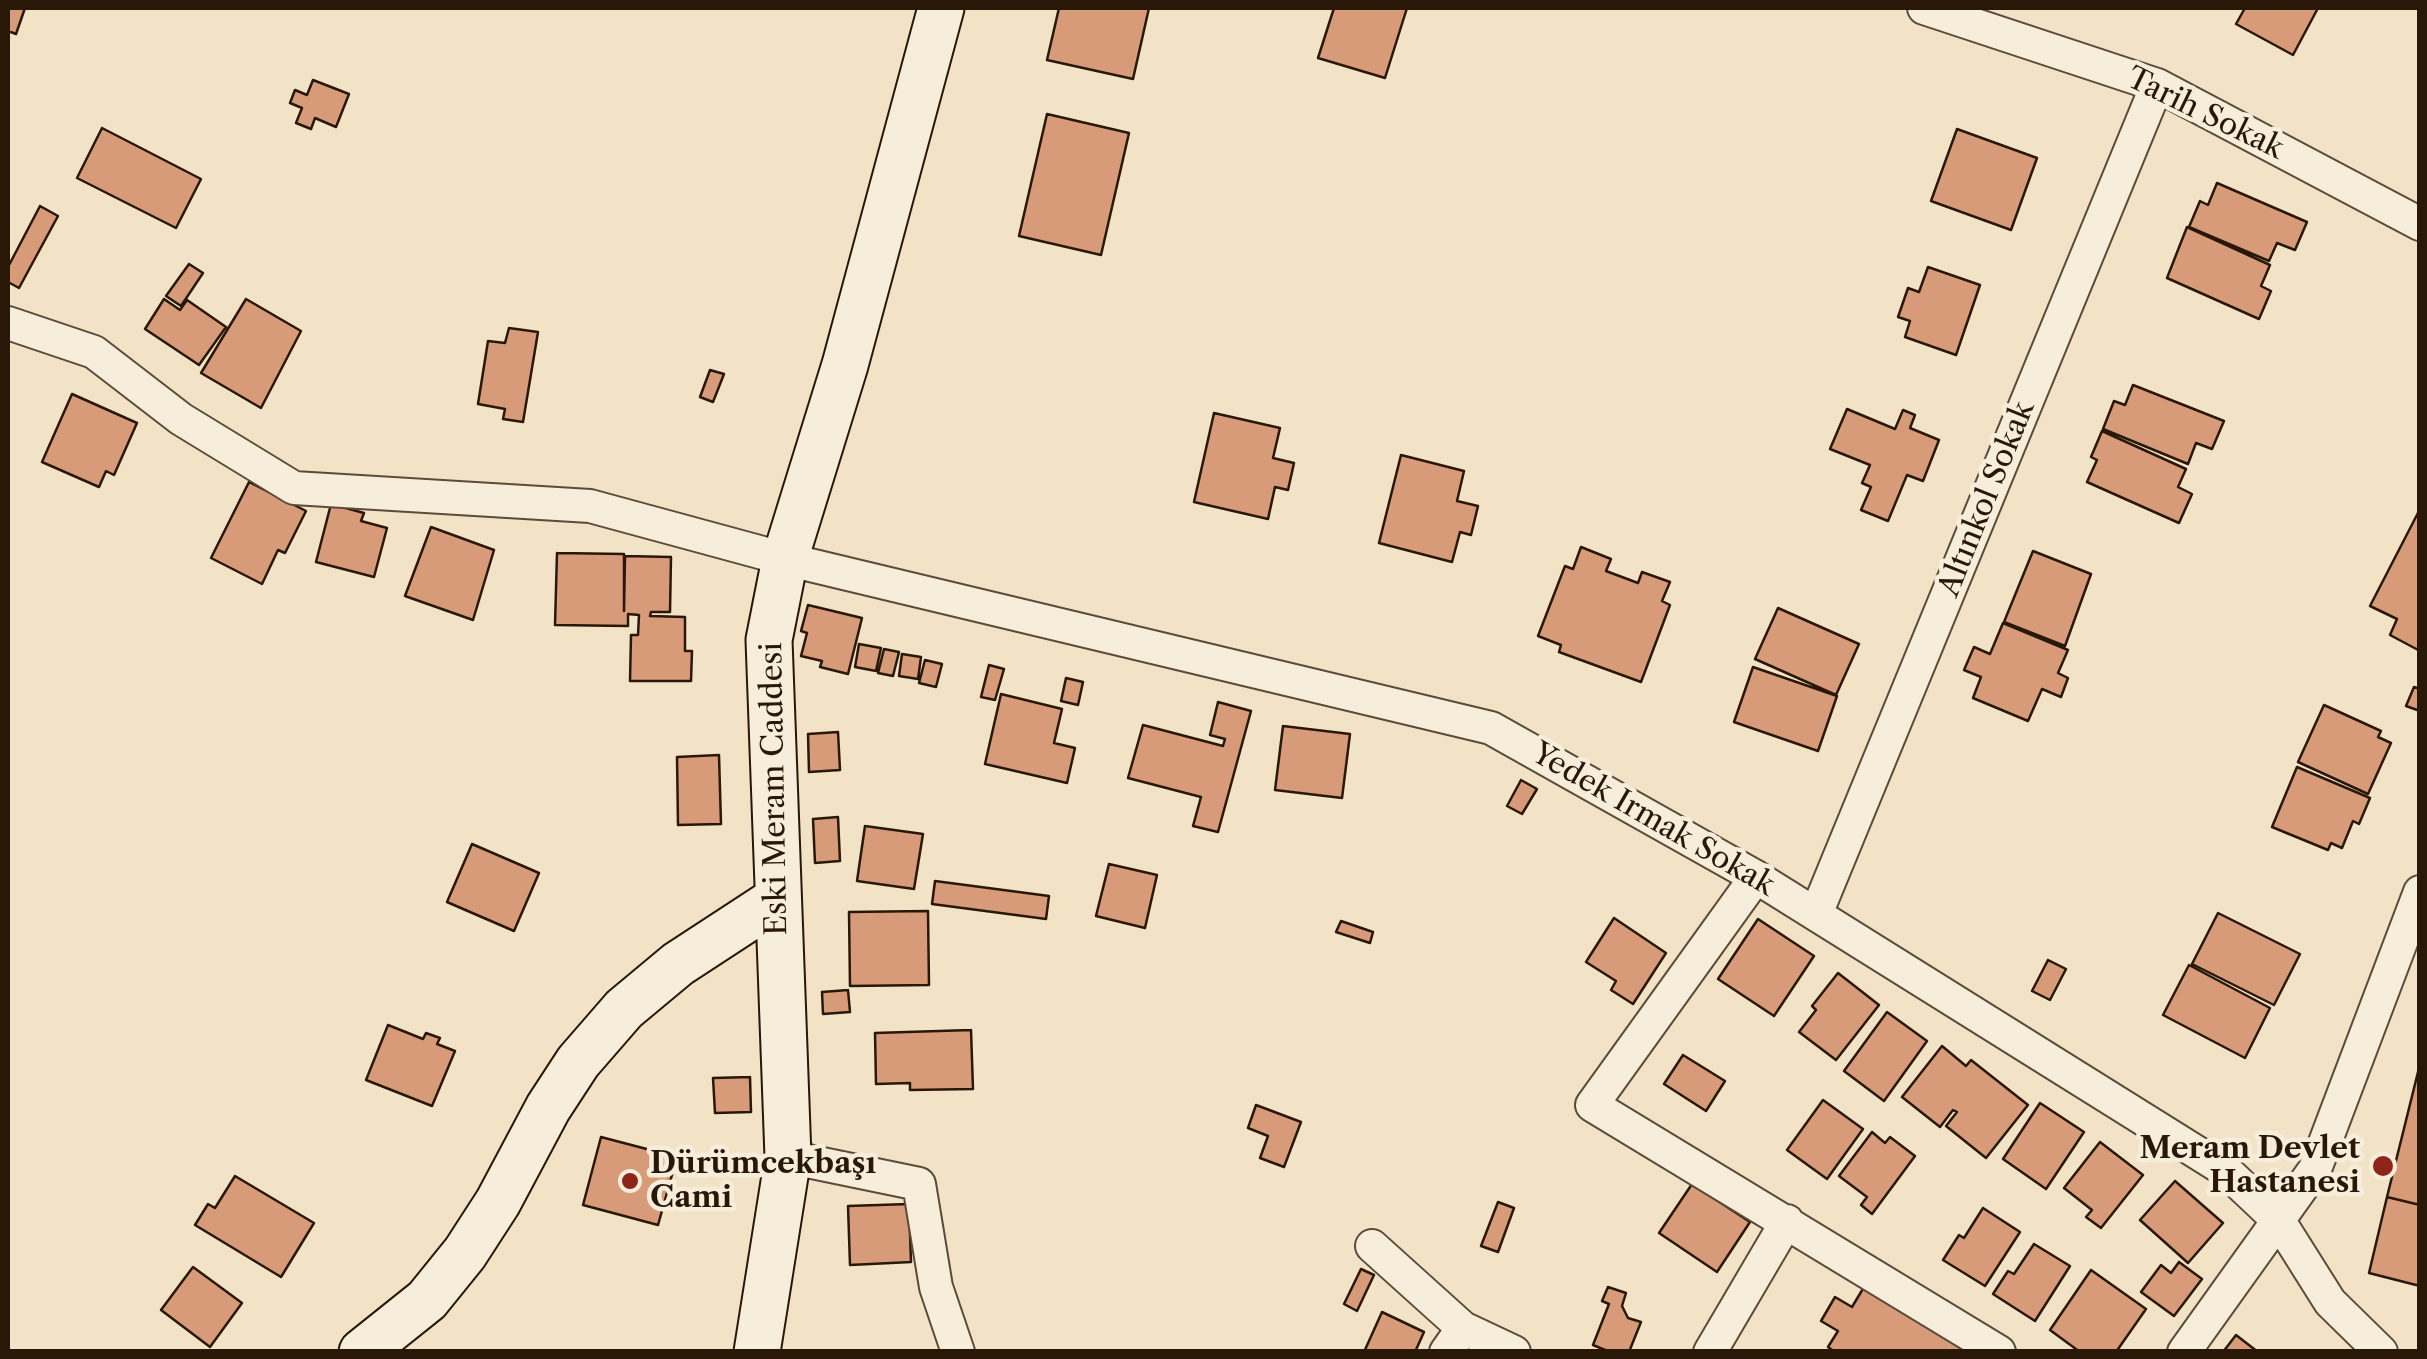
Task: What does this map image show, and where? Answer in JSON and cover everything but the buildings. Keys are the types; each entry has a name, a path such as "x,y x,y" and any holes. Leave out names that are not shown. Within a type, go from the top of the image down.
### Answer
{"street":[{"name":"Eski Meram Caddesi","path":"757,1352 788,1157 769,640 785,559 845,365 941,8"},
{"name":"Tarih Sokak","path":"1924,8 2157,84 2420,224"},
{"name":"Altınkol Sokak","path":"1816,914 2157,84"},
{"name":"Yedek Irmak Sokak","path":"8,322 94,352 181,419 294,488 590,506 785,559 1491,728 1756,877 2225,1170 2279,1221 2330,1302 2382,1352"},
{"path":"1756,877 1592,1105 1999,1352"},
{"path":"2184,1352 2315,1169 2420,892"},
{"path":"362,1352 427,1300 465,1253 578,1062 624,1010 678,964 776,900"},
{"path":"788,1157 919,1184 936,1287 958,1352"},
{"path":"1710,1352 1786,1221"},
{"path":"1372,1246 1454,1340 1514,1352"}],"place":[{"name":"Meram Devlet Hastanesi","path":"2383,1166"},
{"name":"Dürümcekbaşı Cami","path":"630,1181"}]}
